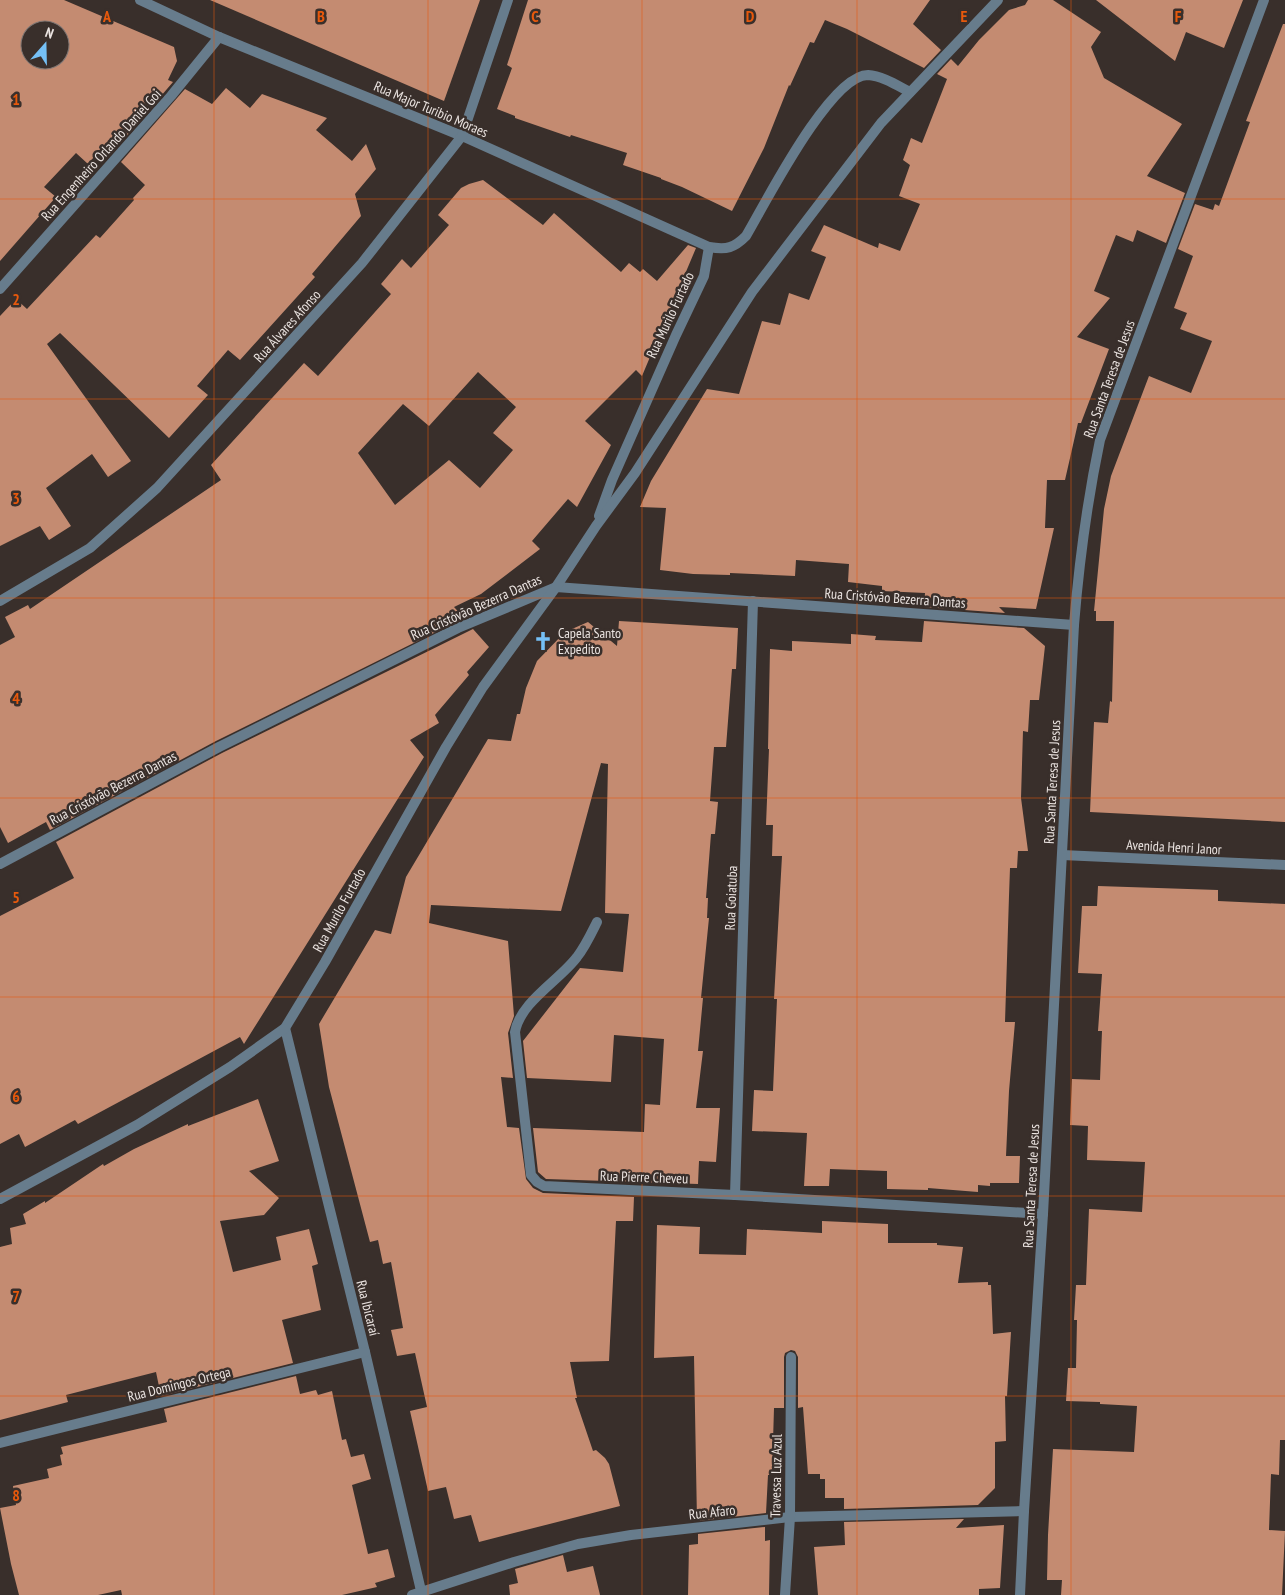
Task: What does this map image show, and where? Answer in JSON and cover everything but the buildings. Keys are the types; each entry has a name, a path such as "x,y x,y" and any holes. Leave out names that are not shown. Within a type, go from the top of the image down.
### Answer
{"street":[{"name":"Rua Major Turibio Moraes","path":"140,0 219,37 462,136 710,247"},
{"name":"Rua Álvares Afonso","path":"0,601 90,548 157,488 362,263 462,136 508,0"},
{"name":"Rua Murilo Furtado","path":"0,1199 137,1125 230,1067 285,1028 325,962 446,747 484,687 635,473 752,292 881,123 998,0"},
{"name":"Rua Santa Teresa de Jesus","path":"1020,1595 1043,1214 1074,625 1080,552 1089,493 1100,440 1264,0"},
{"name":"Rua Engenheiro Orlando Daniel Goi","path":"0,289 171,96 219,37"},
{"path":"710,247 737,246 746,236 798,146 831,101 853,80 867,75 885,79 910,92"},
{"name":"Rua Murilo Furtado","path":"596,526 612,480 704,276 710,247"},
{"name":"Rua Cristóvão Bezerra Dantas","path":"0,864 219,747 458,628 556,587 1074,625"},
{"name":"Rua Goiatuba","path":"735,1195 753,601"},
{"name":"Avenida Henri Janor","path":"1062,855 1285,865"},
{"name":"Rua Pierre Cheveu","path":"597,922 578,956 526,1008 517,1024 515,1032 531,1175 537,1182 544,1186 735,1195 1043,1214"},
{"name":"Rua Ibicaraí","path":"285,1028 365,1352 418,1594"},
{"name":"Rua Domingos Ortega","path":"0,1443 365,1352"},
{"name":"Travessa Luz Azul","path":"785,1595 790,1517 791,1358"},
{"name":"Rua Afaro","path":"418,1594 514,1562 578,1544 631,1534 790,1517 1024,1511"}],"place":[{"name":"Capela Santo Expedito","path":"543,641"}]}
